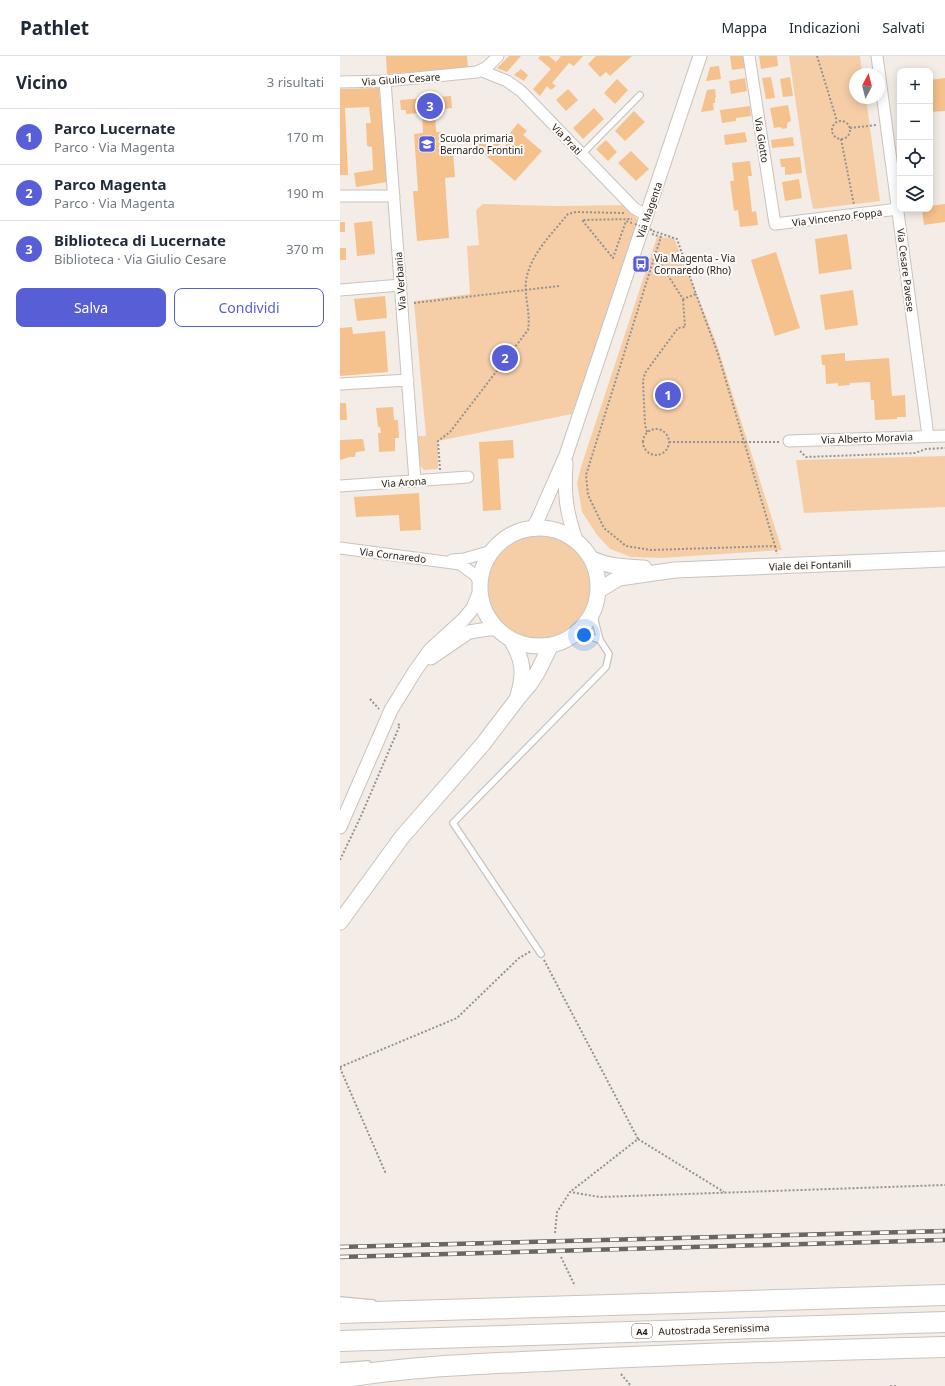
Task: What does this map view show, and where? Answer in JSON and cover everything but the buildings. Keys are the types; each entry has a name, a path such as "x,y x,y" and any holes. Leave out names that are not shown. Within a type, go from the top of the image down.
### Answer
{"highway":[{"path":"340,1313 945,1295"},
{"name":"Autostrada Serenissima","path":"340,1341 945,1322"},
{"path":"340,1378 391,1370 488,1364 664,1355 945,1347"}],"main road":[{"path":"542,527 555,529 576,540 592,559 597,573 597,597 588,620 574,634 565,640 551,645 528,645 511,639 498,629 489,618 485,610 480,587 485,562 492,550 507,537 521,530 532,528 542,527"},
{"name":"Viale dei Fontanili","path":"592,559 600,563 615,566 675,570"},
{"name":"Viale dei Fontanili","path":"597,597 619,578 675,570 945,559"},
{"path":"511,639 518,650 523,670 518,698"},
{"path":"340,922 392,850 483,744 529,685 537,673 551,645"}],"street":[{"name":"Via Magenta","path":"532,528 537,521 566,456 700,56"},
{"name":"Via Giotto","path":"749,56 775,224"},
{"name":"Via Cesare Pavese","path":"878,56 897,201"},
{"path":"482,71 498,57"},
{"name":"Via Prati","path":"482,71 507,81 521,91 635,209 647,215"},
{"name":"Via Giulio Cesare","path":"340,82 385,81 482,71"},
{"name":"Via Verbania","path":"385,81 415,481"},
{"path":"340,196 394,196"},
{"name":"Via Vincenzo Foppa","path":"775,224 897,209"},
{"name":"Via Cesare Pavese","path":"898,212 928,436"},
{"path":"340,290 401,285"},
{"path":"340,384 408,380"},
{"name":"Via Alberto Moravia","path":"789,441 945,436"},
{"name":"Via Magenta","path":"566,456 565,500 569,521 576,540"},
{"name":"Via Arona","path":"340,486 468,477"},
{"name":"Via Cornaredo","path":"340,548 460,564 475,575 480,587"},
{"name":"Via Cornaredo","path":"445,561 464,559 492,550"},
{"path":"340,827 392,710 430,650 464,619 473,608 480,587"},
{"path":"416,670 436,654 469,632 498,629"}],"lane":[{"path":"582,154 640,96"},
{"path":"541,954 453,823 606,667 609,654 600,640 595,621 597,597"},
{"path":"574,634 585,635 600,640"},
{"path":"340,1300 378,1303"},
{"path":"394,1305 447,1310"},
{"path":"861,1350 945,1353"},
{"path":"398,1363 488,1364"},
{"path":"340,1366 376,1364"}],"path":[{"path":"817,56 837,121"},
{"path":"837,121 844,121 850,128 848,136 841,139 835,137 831,131 834,123 837,121"},
{"path":"850,128 887,123"},
{"path":"841,139 856,214"},
{"path":"440,473 438,441 450,432 528,330 530,322 526,281 533,259 568,214 576,212 623,213 632,219 582,220 613,258 626,221 652,230"},
{"path":"656,232 677,239 718,354 775,546 651,550 626,546 604,528 588,495 586,475 661,236"},
{"path":"647,432 645,425 643,381 645,373 678,328 685,328 683,299 655,255"},
{"path":"414,302 559,286"},
{"path":"683,299 696,294"},
{"path":"656,428 665,432 668,437 665,450 659,454 648,452 644,448 642,442 643,437 647,432 656,428"},
{"path":"668,442 789,441 806,457 914,453 926,449 945,448"},
{"path":"340,860 361,816 400,725"},
{"path":"386,1174 340,1068 457,1018 519,958 537,948"},
{"path":"541,954 638,1139 725,1193"},
{"path":"555,1233 557,1212 570,1192 638,1139"},
{"path":"570,1192 600,1197 945,1185"},
{"path":"561,1257 575,1286"},
{"path":"621,1374 631,1386"},
{"path":"890,1386 896,1386"}],"shaded area":[{"path":"789,56 860,56 861,68 849,68 849,104 867,104 880,201 813,209 806,173"},
{"path":"483,204 556,206 624,205 639,221 572,414 438,441 438,469 424,470 419,464 418,436 426,436 414,303 415,301 470,294 467,246 479,245 476,210"},
{"path":"657,237 674,238 716,342 782,550 661,558 631,557 610,549 597,535 582,512 577,483 581,467"},
{"path":"945,456 945,507 804,513 796,460"},
{"path":"539,536 549,537 568,544 582,558 589,577 589,597 582,616 568,630 549,637 539,638 529,637 510,630 496,616 489,597 488,587 489,577 496,558 510,544 529,537"}],"railway":[{"path":"340,1247 945,1231"},
{"path":"340,1257 945,1240"}],"place":[{"name":"Biblioteca di Lucernate","path":"430,106"},
{"name":"Scuola primaria Bernardo Frontini","path":"427,144"},
{"name":"Via Magenta - Via Cornaredo (Rho)","path":"641,264"},
{"name":"Parco Magenta","path":"505,358"},
{"name":"Parco Lucernate","path":"668,395"}]}
